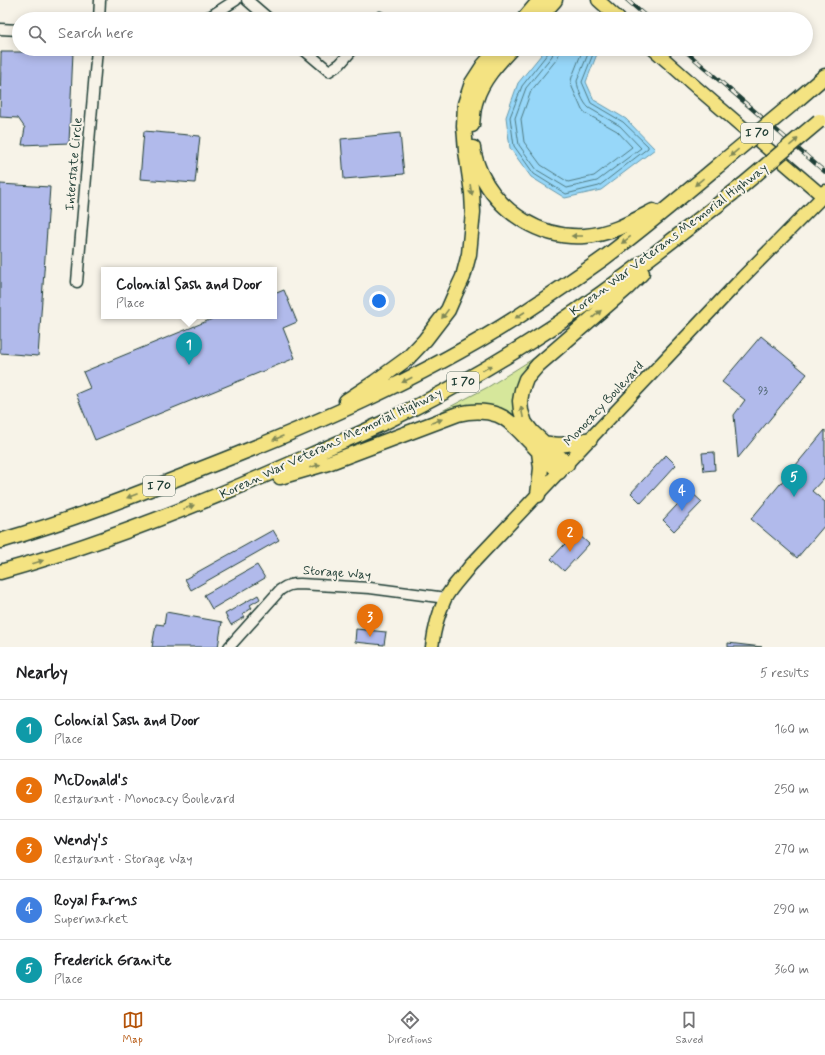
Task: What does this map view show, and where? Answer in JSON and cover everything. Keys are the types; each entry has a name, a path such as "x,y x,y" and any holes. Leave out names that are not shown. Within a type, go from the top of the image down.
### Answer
{"highway":[{"path":"530,12 540,0"},
{"path":"544,12 555,0"},
{"path":"314,423 408,358 425,340 448,310 463,277 469,254 473,212 464,126 465,104 472,83 482,66 491,56"},
{"path":"504,56 487,78 480,90 475,101 472,126 473,152 477,164 484,180 492,192 500,203 508,210 531,225 543,230 560,235 584,236 612,231 678,199"},
{"name":"Korean War Veterans Memorial Highway","path":"0,541 99,509 314,423 372,397 422,372 474,343 565,286 606,257 825,76"},
{"name":"Korean War Veterans Memorial Highway","path":"0,572 64,554 224,493 384,423 436,397 488,368 583,307 622,279 743,185 822,118"},
{"path":"538,495 542,447 525,423 521,411 520,401 526,379 538,365 627,288 680,234"},
{"path":"224,493 328,463 437,421 468,411 478,411 499,415 542,447 563,468"},
{"path":"542,447 590,439"}],"main road":[{"path":"598,0 611,12"},
{"path":"661,56 824,195"},
{"name":"Monocacy Boulevard","path":"432,647 435,626 440,610 454,586 470,566 743,277 824,195"}],"street":[{"path":"99,12 100,0"},
{"path":"217,12 236,0"},
{"path":"247,0 261,12"},
{"path":"0,29 12,30"},
{"name":"Interstate Circle","path":"78,282 96,56"},
{"path":"311,56 329,71 340,64 347,56"},
{"name":"Storage Way","path":"230,647 280,590 292,584 370,588 446,598"}],"green space":[{"path":"555,345 535,362 518,421 505,413 419,423 488,387"}],"water":[{"path":"540,56 596,56 586,82 594,100 626,119 655,149 601,190 565,198 531,177 510,148 506,117 518,83"}],"building":[{"path":"1,52 12,52 12,56 73,56 69,143 22,145 25,128 18,118 0,117"},
{"path":"144,131 200,136 195,183 140,179"},
{"path":"400,133 404,174 344,179 341,139"},
{"path":"0,184 50,187 38,356 0,353"},
{"path":"284,290 297,322 283,328 295,358 95,440 76,394 90,388 83,372 212,319 277,319 277,293"},
{"path":"761,336 807,374 738,458 734,415 745,400 722,382"},
{"path":"825,430 825,477 812,491 825,502 825,525 797,558 751,519"},
{"path":"714,452 715,470 704,471 702,453"},
{"path":"666,455 676,465 641,503 631,493"},
{"path":"690,491 702,502 674,531 663,520"},
{"path":"273,530 279,540 191,590 185,579"},
{"path":"576,532 589,544 564,571 551,559"},
{"path":"257,565 265,578 212,609 204,595"},
{"path":"258,595 260,599 250,605 252,608 243,614 245,617 231,625 225,614"},
{"path":"166,612 222,622 218,647 152,647 156,624 164,625"},
{"path":"356,629 386,632 384,645 355,642"},
{"path":"728,643 762,647 728,647"}],"railway":[{"path":"627,0 641,12"},
{"path":"691,56 825,172"}],"place":[{"name":"Colonial Sash and Door","path":"189,365"},
{"name":"Frederick Granite","path":"794,497"},
{"name":"Royal Farms","path":"682,511"},
{"name":"McDonald's","path":"570,552"},
{"name":"Wendy's","path":"370,637"}]}
